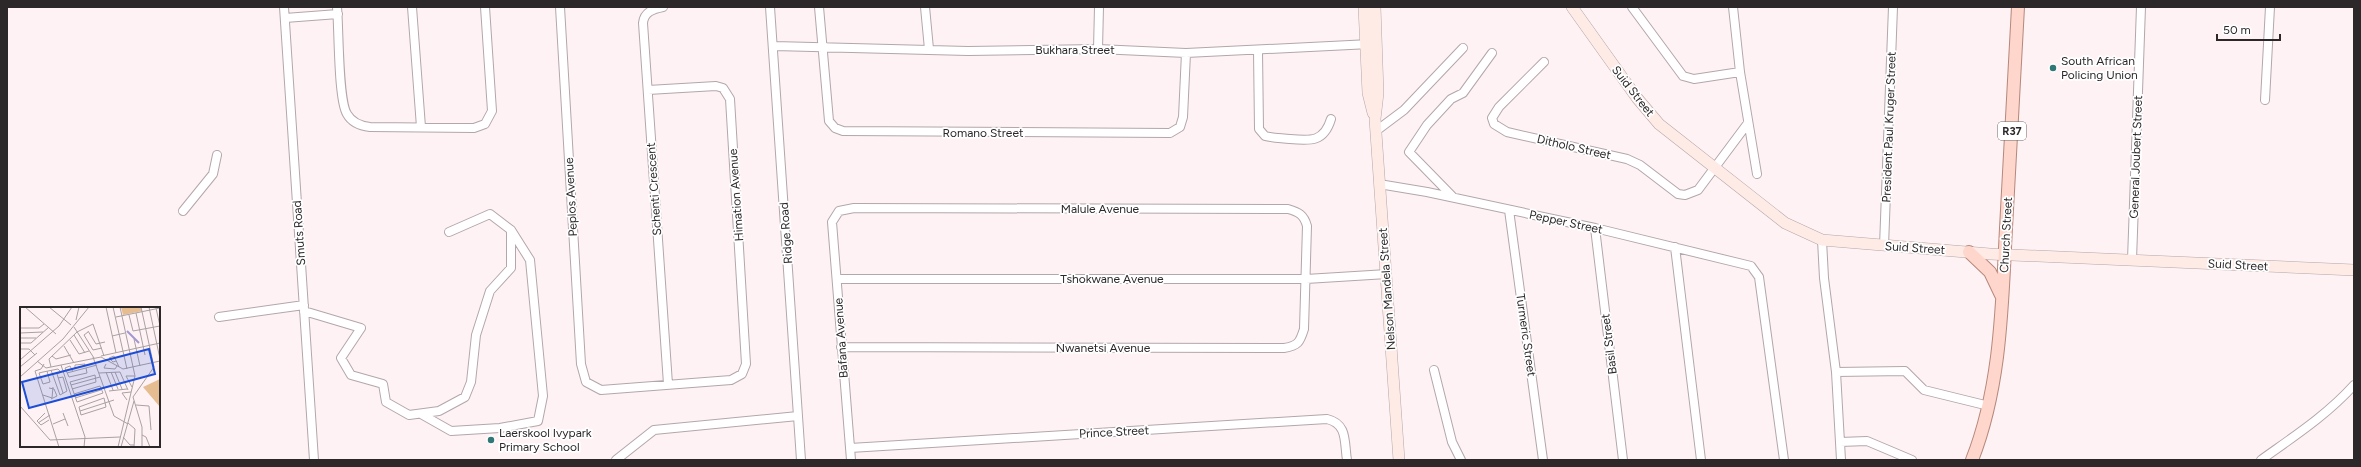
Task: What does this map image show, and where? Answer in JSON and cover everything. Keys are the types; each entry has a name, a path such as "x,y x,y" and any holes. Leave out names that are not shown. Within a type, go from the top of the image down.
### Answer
{"main road":[{"name":"Church Street","path":"1972,460 1989,406 1996,370 2005,254 2018,7"},
{"path":"1969,252 1990,272 2002,300"}],"street":[{"name":"Smuts Road","path":"284,7 314,460"},
{"path":"412,7 421,127"},
{"path":"285,18 338,10 343,104 350,120 362,126 370,127 474,128 485,124 492,111 485,7"},
{"name":"Peplos Avenue","path":"560,7 581,364 583,376 589,385 601,390 668,384"},
{"name":"Schenti Crescent","path":"663,7 654,8 644,17 668,384"},
{"name":"Ridge Road","path":"770,7 774,46 801,460"},
{"name":"Romano Street","path":"819,7 829,122 839,131 1170,133 1180,127 1183,117 1186,53"},
{"path":"925,7 929,49"},
{"path":"1098,49 1099,7"},
{"name":"Nelson Mandela Street","path":"1364,7 1368,93 1375,119 1399,460"},
{"name":"Nelson Mandela Street","path":"1375,7 1378,93 1375,119"},
{"name":"Suid Street","path":"1572,7 1637,98 1659,124 1785,223 1822,240 1969,252 2354,270"},
{"path":"1632,7 1683,76 1694,79 1740,72"},
{"path":"1733,7 1740,72 1757,174"},
{"name":"President Paul Kruger Street","path":"1884,246 1893,7"},
{"name":"General Joubert Street","path":"2132,260 2141,7"},
{"path":"2265,100 2270,7"},
{"name":"Bukhara Street","path":"774,46 968,51 1098,49 1186,53 1258,51 1377,44"},
{"path":"1376,131 1404,110 1463,48"},
{"path":"1258,51 1259,129 1265,136 1306,140 1319,138 1329,128 1331,119"},
{"path":"1453,197 1409,152 1427,126 1451,99 1463,93 1492,53"},
{"name":"Ditholo Street","path":"1544,62 1495,111 1492,118 1494,124 1499,129 1626,159 1640,165 1678,194 1685,196 1698,190 1715,168"},
{"name":"Himation Avenue","path":"648,90 716,86 722,88 730,99 746,354 744,370 738,377 731,380 668,384"},
{"path":"1715,168 1748,123"},
{"path":"183,211 213,174 217,155"},
{"name":"Pepper Street","path":"1379,184 1404,187 1595,228 1751,266 1759,277 1784,460"},
{"name":"Malule Avenue","path":"834,216 839,211 854,208 1288,209 1298,212 1305,217 1307,226 1306,279"},
{"name":"Turmeric Street","path":"1509,210 1543,460"},
{"path":"421,414 451,431 500,428 538,421 543,396 530,260 511,230 490,214 449,232"},
{"name":"Bafana Avenue","path":"834,216 832,227 851,460"},
{"name":"Basil Street","path":"1595,228 1623,460"},
{"path":"219,317 304,308 362,328 340,358 351,376 383,384 386,402 409,416 439,411 465,397 471,382 476,335 490,290 511,268 511,230"},
{"path":"1822,240 1824,278 1836,372 1841,460"},
{"path":"1675,247 1701,460"},
{"name":"Tshokwane Avenue","path":"837,279 1306,279 1387,274"},
{"name":"Nwanetsi Avenue","path":"841,347 1290,347 1299,343 1304,329 1306,279"},
{"path":"1434,370 1452,442 1461,460"},
{"path":"1836,372 1905,371 1924,390 1989,406"},
{"path":"2260,460 2304,430 2334,406 2354,385"},
{"path":"616,460 654,430 798,416"},
{"name":"Prince Street","path":"850,448 1326,419 1336,421 1342,428 1347,460"},
{"path":"1840,442 1867,441 1912,460"}],"place":[{"name":"South African Policing Union","path":"2053,68"},
{"name":"Laerskool Ivypark Primary School","path":"491,440"}]}
